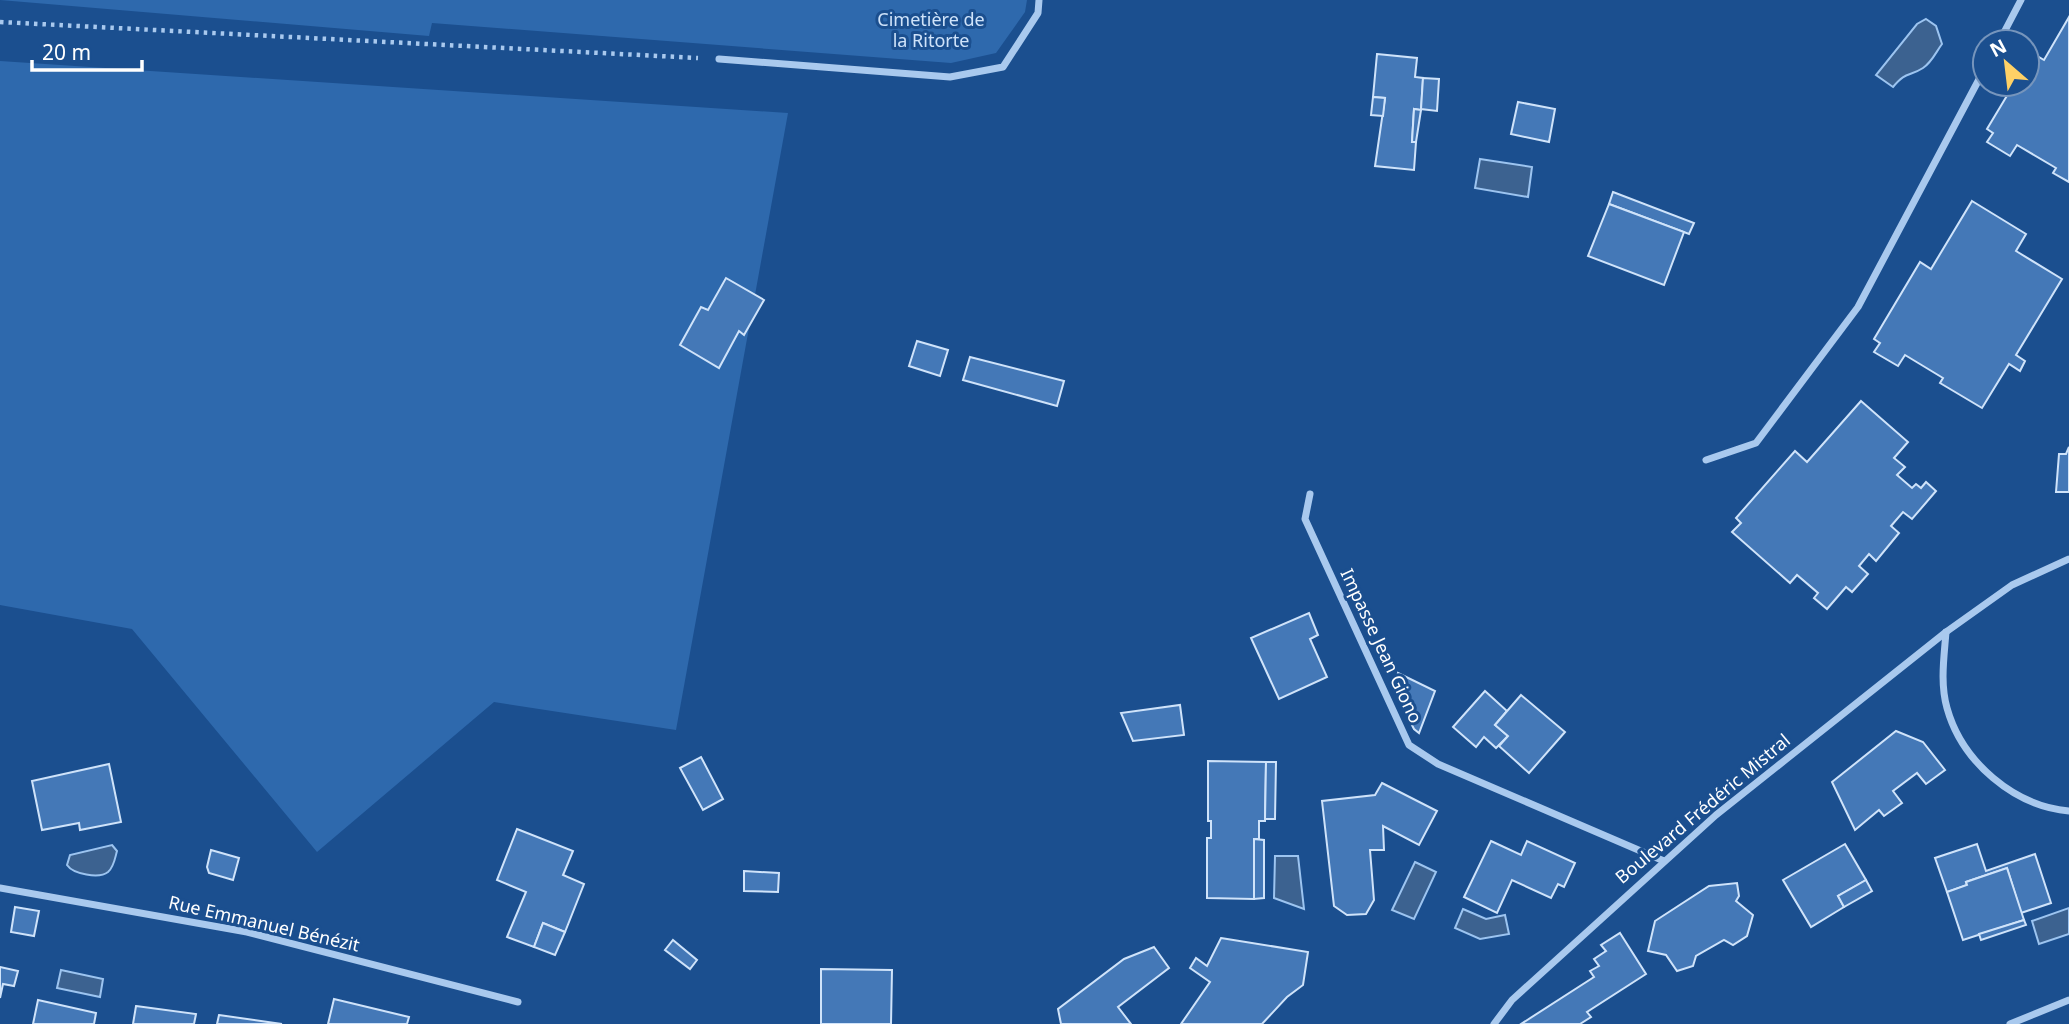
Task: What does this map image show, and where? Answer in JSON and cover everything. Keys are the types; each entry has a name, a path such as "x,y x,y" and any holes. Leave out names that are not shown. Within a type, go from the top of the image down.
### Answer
{"street":[{"path":"719,59 950,77 1003,67 1038,13 1039,0"},
{"path":"2006,28 2021,0"},
{"path":"1706,460 1756,443 1858,307 1971,94"},
{"name":"Impasse Jean Giono","path":"1310,494 1305,519 1409,745 1438,764 1664,861"},
{"name":"Boulevard Frédéric Mistral","path":"1493,1024 1512,1000 1716,816 1946,632 2012,585 2069,559"},
{"path":"1946,632 1942,676 1947,709 1962,741 1982,768 2014,794 2051,810 2069,811"},
{"name":"Rue Emmanuel Bénézit","path":"0,888 247,932 518,1002"},
{"path":"2010,1024 2069,1000"}],"path":[{"path":"0,22 719,59"}],"green space":[{"name":"Cimetière de la Ritorte","path":"0,0 1027,0 1025,12 996,53 951,63 432,23 429,36"},
{"path":"0,61 788,113 676,730 494,702 317,852 132,629 0,605"}],"shaded area":[{"path":"1926,19 1936,26 1942,44 1926,66 1905,76 1893,87 1876,75 1917,24"},
{"path":"1480,159 1532,167 1528,197 1475,188"},
{"path":"112,845 117,851 115,859 110,870 104,874 80,873 67,865 70,855"},
{"path":"1275,856 1298,856 1304,909 1274,898"},
{"path":"1415,862 1436,872 1414,919 1392,910"},
{"path":"2069,908 2069,934 2039,944 2032,921"},
{"path":"1463,909 1486,919 1505,915 1509,934 1480,939 1455,928"},
{"path":"61,970 103,979 100,997 57,988"}],"building":[{"path":"2069,17 2069,182 2053,173 2056,168 2017,145 2010,156 1987,142 1993,133 1987,129 2006,98 2041,98 2041,58 2044,60"},
{"path":"1377,54 1417,58 1415,77 1423,78 1421,110 1414,109 1414,170 1375,166 1385,98 1373,97"},
{"path":"1423,78 1439,79 1437,111 1421,109"},
{"path":"1373,97 1385,98 1383,116 1371,115"},
{"path":"1518,102 1555,109 1549,142 1511,134"},
{"path":"1414,109 1421,110 1416,142 1412,142"},
{"path":"1613,192 1694,223 1689,234 1609,204"},
{"path":"1972,201 2026,234 2016,251 2062,279 2016,355 2025,361 2020,371 2009,364 1982,408 1940,383 1943,378 1905,355 1898,366 1874,352 1880,343 1874,339 1920,262 1931,269"},
{"path":"1609,204 1684,232 1664,285 1588,256"},
{"path":"726,278 764,300 744,335 739,331 719,368 680,345 701,307 708,310"},
{"path":"917,341 948,350 940,376 909,366"},
{"path":"970,357 1064,381 1057,406 963,380"},
{"path":"1861,401 1908,442 1894,458 1905,467 1897,475 1912,488 1916,484 1921,488 1926,482 1936,491 1912,519 1903,512 1891,526 1899,533 1876,561 1869,554 1859,566 1868,574 1852,592 1846,587 1827,609 1814,598 1818,593 1797,575 1790,583 1732,532 1741,523 1736,518 1795,451 1807,462"},
{"path":"2069,447 2069,492 2056,492 2059,454 2066,454"},
{"path":"1309,613 1318,635 1310,639 1327,677 1279,699 1251,638"},
{"path":"1398,673 1435,691 1419,733 1414,729 1394,690"},
{"path":"1485,691 1507,711 1495,725 1508,736 1496,748 1484,737 1476,747 1453,727"},
{"path":"1521,695 1565,732 1529,773 1499,746 1508,736 1495,725"},
{"path":"1180,705 1184,735 1133,741 1121,713"},
{"path":"1896,731 1923,742 1945,770 1926,784 1917,773 1893,791 1902,803 1884,816 1879,810 1855,830 1832,782"},
{"path":"701,757 723,799 703,810 680,768"},
{"path":"1208,761 1266,762 1265,821 1259,821 1259,839 1254,839 1254,899 1207,898 1207,838 1211,838 1211,821 1208,821"},
{"path":"1266,762 1276,762 1275,819 1265,819"},
{"path":"109,764 121,822 80,830 79,823 42,830 32,781"},
{"path":"1382,783 1437,811 1419,845 1383,826 1384,850 1370,850 1374,900 1366,914 1347,915 1334,906 1322,801 1375,795"},
{"path":"517,829 573,851 563,875 584,884 565,932 543,923 534,947 507,937 526,892 497,880"},
{"path":"1254,839 1264,840 1264,898 1254,899"},
{"path":"1491,841 1521,855 1527,841 1575,863 1564,887 1558,884 1551,898 1512,880 1497,913 1464,897"},
{"path":"1845,844 1866,880 1838,896 1844,907 1811,927 1783,880"},
{"path":"1977,844 1986,871 2035,854 2051,903 2021,913 2007,868 1966,882 1967,885 1947,892 1935,858"},
{"path":"211,850 239,858 233,880 209,873 207,867"},
{"path":"2007,868 2024,920 1963,940 1947,892 1967,885 1966,882"},
{"path":"744,871 779,873 778,892 744,891"},
{"path":"1866,880 1872,891 1844,907 1838,896"},
{"path":"1737,883 1739,896 1736,901 1753,915 1747,936 1733,945 1724,940 1696,956 1693,966 1677,971 1666,955 1648,951 1655,921 1709,886"},
{"path":"15,907 39,911 34,936 11,932"},
{"path":"2024,920 2026,925 1981,940 1979,934"},
{"path":"543,923 565,932 555,955 534,947"},
{"path":"1620,933 1646,974 1587,1012 1591,1017 1580,1024 1521,1024 1594,977 1590,971 1599,966 1594,959 1606,951 1601,945"},
{"path":"1221,938 1308,952 1303,985 1287,997 1262,1024 1181,1024 1210,982 1190,968 1196,958 1207,966"},
{"path":"673,940 697,960 690,969 665,950"},
{"path":"1154,947 1169,968 1118,1007 1131,1024 1061,1024 1058,1009 1124,959"},
{"path":"0,967 18,971 14,986 3,984 0,998"},
{"path":"821,969 892,970 891,1024 821,1024"},
{"path":"334,999 409,1017 407,1024 328,1024"},
{"path":"38,1000 96,1013 94,1024 33,1024"},
{"path":"136,1006 196,1014 194,1024 133,1024"},
{"path":"219,1015 282,1024 217,1024"}]}
